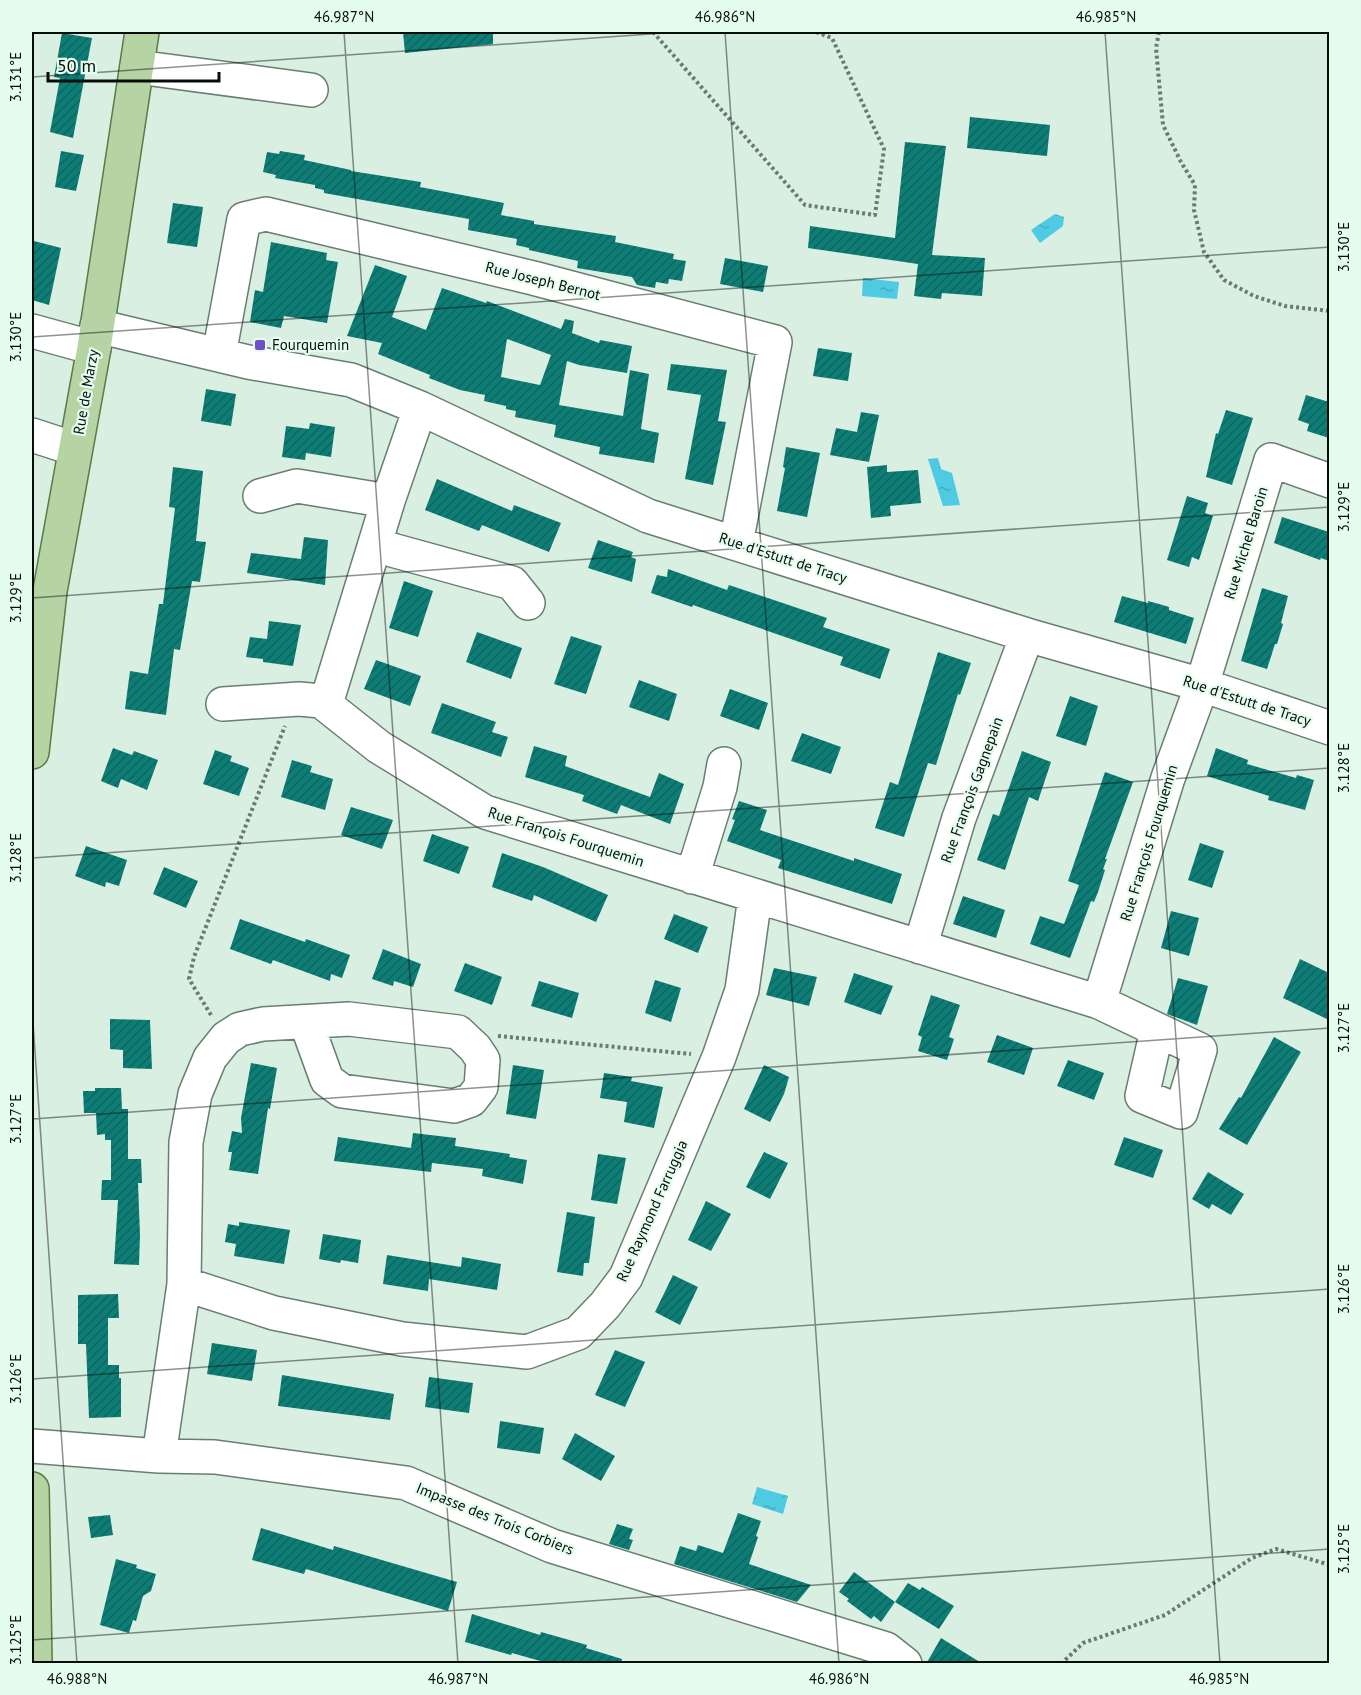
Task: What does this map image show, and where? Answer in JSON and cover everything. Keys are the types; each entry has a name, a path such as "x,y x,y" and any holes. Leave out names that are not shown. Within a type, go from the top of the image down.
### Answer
{"main road":[{"name":"Rue de Marzy","path":"32,752 50,591 96,337 142,32"},
{"path":"32,1489 35,1663"}],"street":[{"path":"137,67 311,90"},
{"name":"Rue Joseph Bernot","path":"234,358 244,219 267,214 533,278 775,342 736,543"},
{"name":"Rue d'Estutt de Tracy","path":"32,331 162,342 351,380 420,408 648,516 1026,635 1203,685 1329,728"},
{"path":"223,704 310,700 329,693 388,501 420,408"},
{"path":"32,435 75,449"},
{"name":"Rue Michel Baroin","path":"1203,685 1271,460 1329,481"},
{"path":"260,496 297,486 388,501"},
{"path":"377,542 392,549 512,583 528,603"},
{"name":"Rue François Gagnepain","path":"920,947 959,818 1026,635"},
{"name":"Rue François Fourquemin","path":"1099,1002 1168,778 1203,685"},
{"name":"Rue François Fourquemin","path":"310,700 380,747 485,812 1099,1002 1157,1030"},
{"path":"692,877 720,787 724,764"},
{"name":"Rue Raymond Farruggia","path":"184,1284 274,1313 402,1339 527,1352 578,1333 605,1305 626,1277 719,1057 742,990 753,911 758,898"},
{"path":"159,1456 184,1284 186,1142 195,1094 210,1058 226,1038 240,1029 262,1024 349,1019 458,1032 475,1048 483,1060 481,1087 471,1100 454,1106 342,1091 327,1080 306,1022"},
{"name":"Impasse des Trois Corbiers","path":"32,1446 159,1456 215,1457 406,1483 552,1546 886,1648 905,1664"}],"path":[{"path":"653,32 805,205 875,215 884,148 832,38 816,32"},
{"path":"1159,32 1156,48 1163,124 1195,185 1194,210 1204,252 1224,280 1254,296 1284,306 1329,311"},
{"path":"226,1038 189,979 194,957 280,737 310,700"},
{"path":"458,1032 719,1057"},
{"path":"1061,1664 1083,1643 1165,1615 1252,1558 1275,1549 1329,1565"}],"water":[{"path":"1055,214 1064,217 1063,226 1040,243 1031,230"},
{"path":"863,278 899,282 897,299 862,296"},
{"path":"938,458 941,469 952,473 960,505 943,506 928,459"},
{"path":"757,1487 788,1496 783,1514 752,1504"}],"building":[{"path":"403,32 493,32 493,44 405,53"},
{"path":"62,33 92,38 73,138 50,132 60,78 54,77"},
{"path":"970,117 1050,125 1047,156 967,148"},
{"path":"905,142 946,146 932,255 985,258 982,296 942,293 941,299 914,296 918,264 808,248 810,226 895,238"},
{"path":"61,151 84,155 76,191 55,187"},
{"path":"280,151 305,155 304,160 351,171 421,182 420,187 504,203 501,215 534,221 534,224 616,236 615,242 674,254 673,259 686,261 682,281 669,279 668,284 656,282 655,288 637,285 632,277 577,268 578,261 529,250 529,248 516,245 517,239 468,230 469,219 324,193 324,190 315,188 315,185 275,178 276,175 263,172 267,152 279,154"},
{"path":"173,203 203,207 197,247 167,243"},
{"path":"34,241 61,248 49,305 32,300"},
{"path":"271,242 327,253 326,260 338,262 327,323 284,316 281,328 250,322 255,290 263,292"},
{"path":"725,258 768,266 763,292 720,284"},
{"path":"375,265 407,276 392,317 426,330 442,288 486,303 487,301 561,329 565,319 574,321 572,333 599,343 600,340 632,346 627,373 567,361 559,405 623,416 630,370 649,374 641,429 659,433 654,463 599,454 600,447 554,437 556,425 515,417 516,411 484,401 485,395 460,390 378,354 382,343 347,336","holes":["507,339 551,355 540,385 501,377"]},
{"path":"818,348 852,353 848,381 813,376"},
{"path":"671,364 727,370 718,421 726,422 713,485 685,479 701,395 667,390"},
{"path":"206,389 236,394 231,426 201,421"},
{"path":"1306,395 1329,402 1329,438 1307,431 1309,424 1298,420"},
{"path":"1226,410 1253,418 1232,485 1206,477 1216,433 1218,434"},
{"path":"861,412 879,415 869,462 830,455 836,428 857,432"},
{"path":"310,423 335,427 331,457 306,453 305,460 282,457 286,426 309,429"},
{"path":"786,447 820,453 807,517 777,511 785,468 783,467"},
{"path":"887,465 887,472 918,470 921,503 890,506 891,516 871,518 867,467"},
{"path":"173,467 203,471 196,541 206,542 200,582 192,581 180,650 174,649 166,715 125,709 130,671 148,674 159,604 163,604 175,508 169,507"},
{"path":"437,479 512,511 514,505 561,523 549,552 482,525 479,531 425,510"},
{"path":"1187,496 1208,503 1205,513 1213,516 1199,560 1192,557 1189,567 1167,560"},
{"path":"1282,517 1329,532 1329,561 1321,558 1320,560 1274,543"},
{"path":"304,537 328,540 325,585 247,573 251,553 301,559"},
{"path":"598,540 633,552 631,557 636,559 632,582 588,568"},
{"path":"668,569 727,590 729,585 827,618 823,627 890,649 880,679 840,665 843,657 693,605 692,607 651,593 657,575 667,577"},
{"path":"404,581 433,591 418,637 389,628"},
{"path":"1262,588 1288,596 1281,623 1283,624 1267,669 1241,661"},
{"path":"1122,596 1169,607 1169,610 1194,618 1186,644 1114,622"},
{"path":"269,621 301,625 293,666 246,657 250,637 267,639"},
{"path":"477,632 522,648 511,679 466,662"},
{"path":"571,636 602,646 586,694 554,684"},
{"path":"938,652 971,663 960,695 958,694 936,765 928,763 904,837 875,828 890,782 898,785"},
{"path":"376,660 421,676 410,706 364,689"},
{"path":"639,680 677,694 669,721 629,707"},
{"path":"730,689 768,703 759,730 720,716"},
{"path":"1070,696 1098,706 1086,746 1056,736"},
{"path":"442,703 496,722 492,732 508,737 501,757 431,733"},
{"path":"802,733 841,747 831,774 791,761"},
{"path":"534,746 567,756 565,766 650,797 659,773 684,784 670,824 621,805 617,814 582,801 584,795 525,777"},
{"path":"113,748 132,755 134,751 158,760 147,790 121,779 118,788 101,781"},
{"path":"1216,748 1248,760 1247,764 1296,778 1297,775 1314,780 1305,810 1268,800 1269,796 1207,776"},
{"path":"215,750 232,756 230,761 249,768 239,796 203,784"},
{"path":"1022,751 1051,762 1038,801 1029,797 1005,870 977,860 993,814 999,816"},
{"path":"292,760 312,766 310,772 333,779 325,810 281,797"},
{"path":"1105,772 1133,782 1105,859 1107,859 1103,869 1105,870 1098,892 1094,902 1091,901 1070,958 1030,944 1040,916 1064,924 1079,885 1068,881"},
{"path":"739,801 767,810 760,830 902,874 892,904 778,868 781,860 727,841"},
{"path":"351,807 393,820 382,849 341,835"},
{"path":"432,834 469,847 459,874 423,861"},
{"path":"1200,843 1224,851 1212,888 1188,880"},
{"path":"86,846 127,860 119,886 106,882 105,887 75,876"},
{"path":"502,853 543,867 608,895 596,922 534,895 532,901 492,887"},
{"path":"164,867 198,881 186,908 153,894"},
{"path":"963,896 1005,910 996,938 953,924"},
{"path":"1171,911 1199,918 1189,956 1161,948"},
{"path":"674,914 708,927 698,953 664,939"},
{"path":"240,919 350,955 342,978 331,974 330,981 273,960 271,964 230,949"},
{"path":"383,949 421,964 413,987 394,981 393,986 372,979"},
{"path":"1300,959 1329,973 1329,1020 1283,998"},
{"path":"465,963 502,977 492,1005 454,991"},
{"path":"774,968 817,977 809,1006 766,995"},
{"path":"854,973 893,986 881,1015 844,1002"},
{"path":"1178,978 1208,986 1197,1025 1167,1014"},
{"path":"655,980 681,988 671,1022 645,1013"},
{"path":"539,981 579,993 572,1018 531,1006"},
{"path":"931,995 960,1005 949,1037 954,1039 947,1060 918,1051 922,1037 918,1035"},
{"path":"110,1019 150,1020 152,1069 123,1068 123,1050 110,1049"},
{"path":"997,1035 1033,1048 1024,1075 987,1062"},
{"path":"1274,1037 1301,1052 1247,1145 1219,1129 1239,1097 1241,1098"},
{"path":"1068,1060 1104,1073 1094,1100 1057,1086"},
{"path":"251,1063 277,1068 270,1109 268,1108 258,1174 229,1170 232,1152 228,1152 232,1131 242,1133 241,1118"},
{"path":"513,1065 544,1070 536,1119 506,1114"},
{"path":"764,1065 789,1077 784,1094 770,1122 744,1109"},
{"path":"604,1073 632,1077 631,1081 663,1087 654,1128 624,1122 627,1102 600,1098"},
{"path":"95,1088 121,1088 122,1109 128,1109 128,1159 141,1159 142,1183 138,1183 139,1265 114,1264 118,1200 101,1200 102,1180 111,1180 111,1140 105,1140 105,1134 97,1135 96,1113 84,1113 83,1091 95,1091"},
{"path":"413,1133 456,1138 455,1146 510,1154 509,1157 527,1160 523,1184 482,1176 483,1169 432,1163 431,1172 334,1161 338,1137 411,1148"},
{"path":"1124,1137 1163,1150 1153,1178 1114,1165"},
{"path":"764,1152 788,1163 770,1199 746,1187"},
{"path":"598,1154 626,1158 617,1204 591,1200"},
{"path":"1208,1172 1244,1194 1231,1215 1212,1204 1209,1209 1192,1199"},
{"path":"706,1201 731,1214 711,1251 688,1240"},
{"path":"567,1212 595,1217 589,1263 584,1263 583,1276 557,1272"},
{"path":"239,1222 290,1230 284,1264 234,1256 236,1244 225,1242 228,1224 239,1226"},
{"path":"323,1234 361,1240 358,1263 341,1260 340,1263 319,1259"},
{"path":"387,1255 461,1267 462,1257 501,1264 497,1290 429,1279 428,1291 383,1284"},
{"path":"673,1275 698,1287 680,1325 655,1312"},
{"path":"118,1294 119,1318 108,1318 108,1365 119,1365 121,1417 89,1418 86,1344 78,1344 78,1295"},
{"path":"212,1343 257,1350 252,1381 207,1374"},
{"path":"615,1350 645,1362 625,1407 595,1395"},
{"path":"282,1375 394,1394 390,1420 278,1406"},
{"path":"429,1377 473,1383 469,1413 425,1407"},
{"path":"500,1421 544,1428 540,1454 497,1448"},
{"path":"575,1433 615,1456 601,1481 562,1459"},
{"path":"738,1513 761,1521 749,1564 811,1585 797,1602 674,1564 680,1546 696,1551 698,1545 723,1553"},
{"path":"110,1515 113,1535 91,1538 88,1517"},
{"path":"617,1524 633,1529 629,1539 633,1540 629,1550 609,1544"},
{"path":"261,1528 333,1550 334,1546 457,1582 448,1611 306,1569 304,1574 252,1560"},
{"path":"116,1559 156,1574 151,1591 143,1596 136,1621 133,1620 129,1633 100,1625"},
{"path":"854,1572 895,1602 881,1622 874,1616 871,1619 839,1592"},
{"path":"908,1583 920,1590 922,1587 954,1606 939,1629 895,1602"},
{"path":"472,1614 540,1635 541,1632 587,1645 586,1648 622,1659 621,1664 551,1664 465,1642"},
{"path":"941,1638 983,1664 926,1664"}],"place":[{"name":"Fourquemin","path":"260,345"}]}
